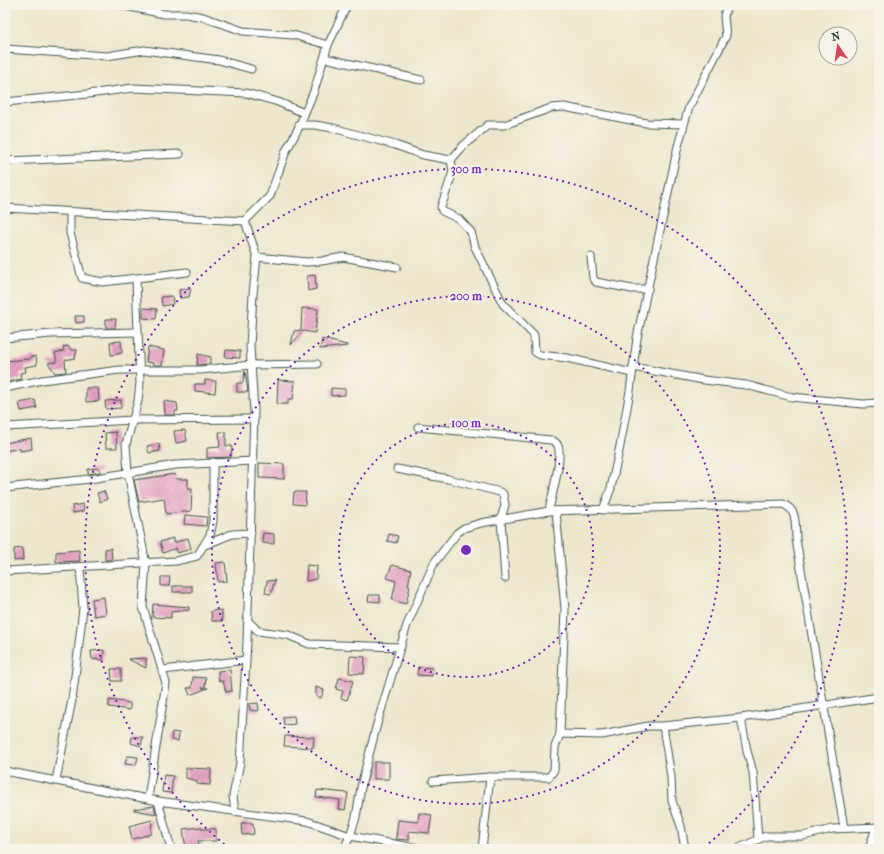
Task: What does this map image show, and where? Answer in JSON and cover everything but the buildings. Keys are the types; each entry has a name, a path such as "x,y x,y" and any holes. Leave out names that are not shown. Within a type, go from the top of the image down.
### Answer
{"street":[{"path":"121,5 164,14 203,16 243,31 294,35 328,45"},
{"path":"5,208 245,221 270,196 286,151 314,91 328,45 347,5"},
{"path":"602,510 611,488 617,460 630,392 632,370 678,146 684,124 697,90 710,64 724,43 726,36 724,16 727,5"},
{"path":"5,49 107,56 144,50 219,60 252,69"},
{"path":"325,58 422,80"},
{"path":"5,102 133,88 246,93 278,102 304,113"},
{"path":"451,160 463,146 488,125 513,122 551,108 564,107 646,123 684,124"},
{"path":"299,125 315,125 333,128 395,145 423,155 451,160"},
{"path":"5,161 180,154"},
{"path":"451,160 453,172 441,207 442,211 459,219 471,232 475,247 503,304 534,335 535,352 540,355 632,370 746,385 792,397 863,404 879,403"},
{"path":"70,211 70,233 82,278 104,282 187,272"},
{"path":"235,812 233,796 240,763 247,642 254,419 250,346 257,257 245,221"},
{"path":"257,257 307,262 322,262 343,257 397,267"},
{"path":"591,257 593,278 596,282 632,289 648,289"},
{"path":"136,279 137,332 140,371 138,401 126,444 128,474 146,564 143,607 166,683 166,693 148,798"},
{"path":"5,338 74,333 137,332"},
{"path":"5,388 42,380 103,372 200,370 252,365 317,364"},
{"path":"5,427 133,420 254,419"},
{"path":"418,427 551,440 556,442 559,447 553,511 565,609 560,734 555,747 554,770 549,778 490,776 433,781"},
{"path":"5,488 128,474 175,465 253,461"},
{"path":"5,571 146,564 185,560 197,556 210,535 213,521 213,462"},
{"path":"397,469 448,479 500,492 505,498 501,519 505,578"},
{"path":"344,849 356,817 362,782 377,724 401,647 406,625 434,563 447,544 464,528 501,519 553,511 766,504 783,504 790,507 794,513 796,538 844,828"},
{"path":"205,545 232,534 251,533"},
{"path":"56,780 72,700 80,637 83,608 80,567"},
{"path":"247,620 258,631 288,635 309,644 401,647"},
{"path":"247,642 258,631"},
{"path":"163,670 246,660"},
{"path":"560,734 602,735 648,726 663,726 742,718 824,704 879,697"},
{"path":"742,718 747,751 753,772 758,838"},
{"path":"663,726 671,777 672,801 681,826 685,849"},
{"path":"5,771 158,800 307,821 350,836 422,849"},
{"path":"482,849 490,776"},
{"path":"158,800 171,849"},
{"path":"737,849 758,838 771,835 803,836 844,828 878,827 869,849"}]}
